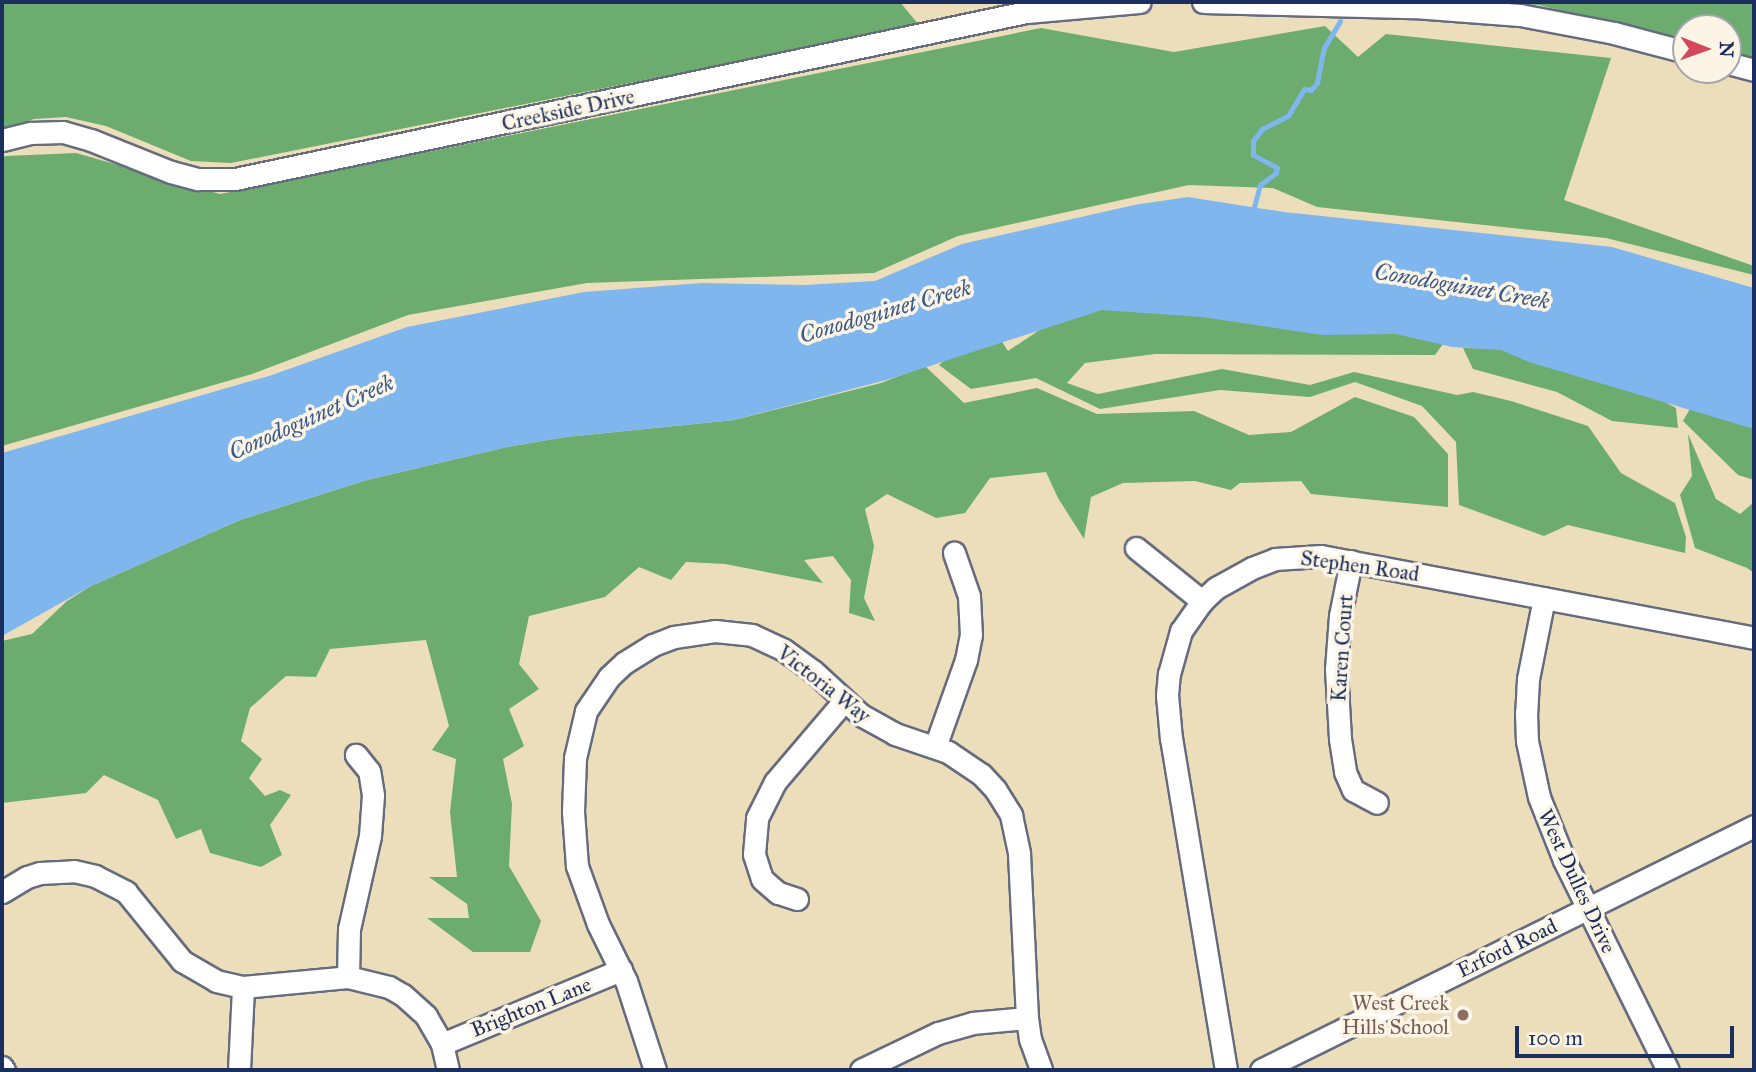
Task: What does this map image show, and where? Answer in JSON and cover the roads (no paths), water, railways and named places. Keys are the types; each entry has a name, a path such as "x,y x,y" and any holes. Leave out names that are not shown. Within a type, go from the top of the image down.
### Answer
{"street":[{"name":"Creekside Drive","path":"2,141 31,133 63,132 91,140 171,172 198,179 235,179 1026,12 1140,2"},
{"path":"1203,2 1414,7 1520,15 1603,30 1672,48"},
{"path":"1136,548 1202,601"},
{"path":"935,747 966,660 971,635 969,596 954,553"},
{"name":"Stephen Road","path":"1226,1070 1171,739 1167,695 1169,674 1181,631 1202,601 1230,579 1275,559 1321,556 1754,638"},
{"name":"Karen Court","path":"1350,561 1340,617 1336,669 1340,739 1345,772 1353,790 1377,803"},
{"name":"West Dulles Drive","path":"1545,598 1528,679 1527,741 1544,815 1587,909 1668,1070"},
{"name":"Victoria Way","path":"654,1070 621,970 598,924 577,866 573,811 575,758 581,724 595,696 609,677 639,652 674,636 735,632 752,635 784,650 813,671 844,701 880,727 960,759 981,774 1000,796 1015,827 1021,866 1027,1018 1041,1070"},
{"path":"797,899 778,893 762,879 754,854 757,818 775,782 844,701"},
{"path":"348,976 349,929 370,836 373,795 369,771 356,755"},
{"name":"Erford Road","path":"1261,1070 1754,826"},
{"path":"2,892 27,877 40,873 74,871 95,876 126,892 182,961 216,981 243,987 348,976 370,980 403,995 426,1017 442,1044 448,1070"},
{"name":"Brighton Lane","path":"442,1044 621,970"},
{"path":"239,1070 243,987"},
{"path":"861,1070 938,1033 972,1023 1027,1018"}],"water":[{"name":"Conodoguinet Creek","path":"1188,197 1284,212 1612,247 1754,288 1754,429 1529,362 1501,350 1452,347 1396,334 1322,335 1202,317 1102,310 890,379 734,420 566,437 507,447 367,480 240,520 91,586 2,636 2,453 272,375 407,327 584,292 702,283 804,285 875,281 962,244 1134,205"}],"waterway":[{"path":"1253,211 1260,185 1276,173 1277,168 1253,155 1253,141 1262,129 1288,116 1304,89 1311,90 1317,83 1324,48 1340,21"}],"place":[{"name":"West Creek Hills School","path":"1463,1015"}]}
